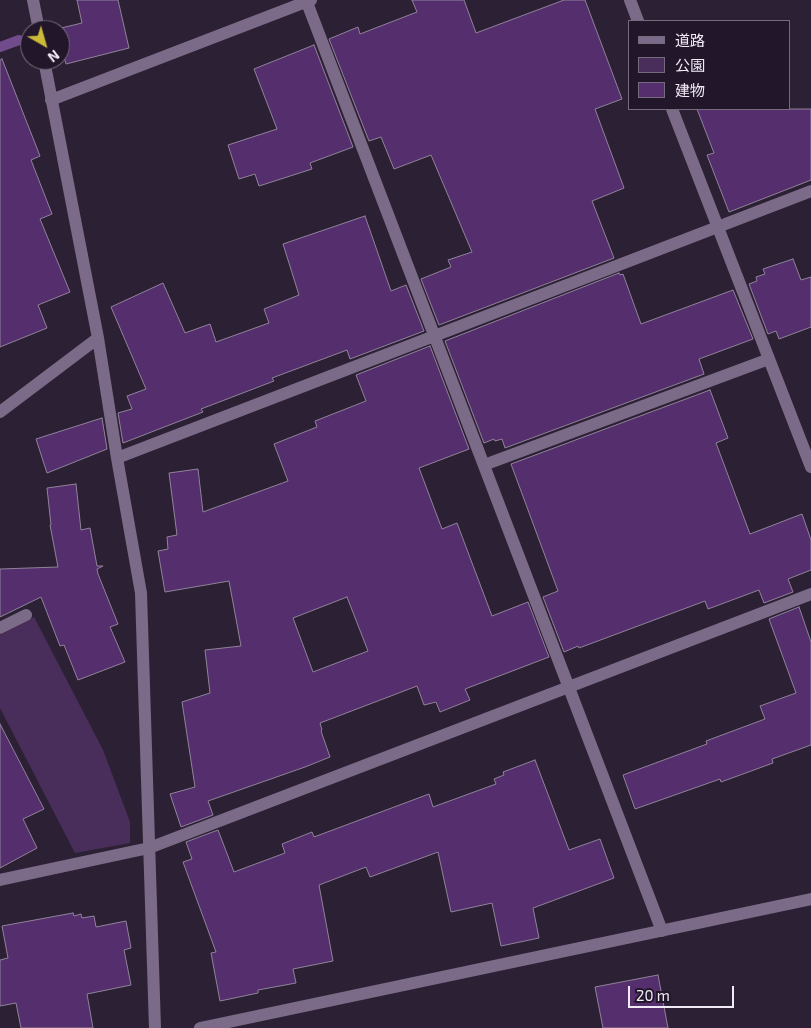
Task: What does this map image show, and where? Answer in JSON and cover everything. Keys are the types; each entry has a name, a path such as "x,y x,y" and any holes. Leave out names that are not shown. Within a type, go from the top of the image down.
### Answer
{"street":[{"path":"33,0 37,20"},
{"path":"630,0 638,20"},
{"path":"51,100 308,1 662,931"},
{"path":"46,70 98,338 141,593 155,1028"},
{"path":"672,110 811,468"},
{"path":"117,458 811,191"},
{"path":"0,412 98,338"},
{"path":"484,465 769,359"},
{"path":"0,880 149,848 811,594"},
{"path":"0,628 26,614"},
{"path":"200,1028 811,899"}],"green space":[{"path":"34,617 103,750 130,822 130,843 75,853 0,708 0,635"}],"building":[{"path":"77,0 118,0 129,48 70,63 70,26 82,23"},
{"path":"412,0 464,0 476,33 564,0 585,0 622,99 595,109 624,188 592,201 614,258 439,325 421,279 451,267 448,260 472,252 431,155 394,169 381,137 369,141 329,39 358,27 360,34 417,12"},
{"path":"314,45 353,147 310,163 312,169 259,186 255,174 239,179 228,145 277,129 254,69"},
{"path":"2,59 40,156 31,160 52,214 40,219 70,292 38,305 47,328 0,347 0,60"},
{"path":"811,109 811,180 729,212 707,155 714,153 697,110"},
{"path":"365,216 391,291 406,285 424,331 350,359 347,350 272,378 274,381 201,409 203,412 123,443 118,413 132,409 127,396 146,389 111,307 163,283 185,333 210,324 216,342 269,323 264,309 299,295 283,244"},
{"path":"793,259 801,280 811,277 811,327 779,339 776,331 768,334 749,284 757,281 756,277 765,274 763,269"},
{"path":"619,273 620,275 623,274 641,324 733,290 753,339 699,359 704,374 505,448 502,439 495,441 494,439 484,443 445,341"},
{"path":"430,346 469,449 419,468 442,529 457,523 492,616 528,602 549,657 465,689 470,700 440,712 436,702 424,705 417,686 320,723 330,757 208,801 213,815 181,827 170,794 195,787 182,702 210,693 205,650 241,646 229,581 165,592 158,551 168,549 167,537 177,535 169,473 198,469 203,512 288,481 274,444 317,427 315,421 366,401 356,375","holes":["347,597 368,651 313,672 293,618"]},
{"path":"710,390 728,438 716,443 750,534 802,514 811,540 811,570 788,579 793,592 764,603 759,590 708,609 705,601 564,652 543,597 558,591 511,464"},
{"path":"102,418 107,449 47,473 36,439"},
{"path":"76,484 81,530 90,528 97,566 103,566 97,569 98,574 118,624 110,627 125,662 78,680 64,645 60,646 41,597 0,617 0,569 58,567 50,525 47,488"},
{"path":"799,607 811,642 811,745 772,759 773,763 721,782 720,779 635,809 623,775 707,744 706,741 765,719 760,706 796,693 769,619"},
{"path":"0,724 44,809 23,819 37,848 0,868"},
{"path":"535,760 569,850 600,839 614,878 533,908 539,938 501,946 492,903 451,912 438,852 370,877 366,867 319,885 333,961 293,969 296,983 258,990 258,993 220,1001 211,953 216,952 183,862 192,859 186,842 218,830 234,872 285,853 282,844 312,832 314,837 429,794 433,807 496,784 494,779 504,775 503,772"},
{"path":"73,913 74,916 81,914 82,918 94,916 96,927 126,921 131,948 124,950 131,985 87,994 93,1028 21,1028 16,1003 0,1006 0,960 8,958 2,926"},
{"path":"658,975 668,1028 603,1028 595,987"}],"waterway":[{"path":"0,47 19,40"}]}
